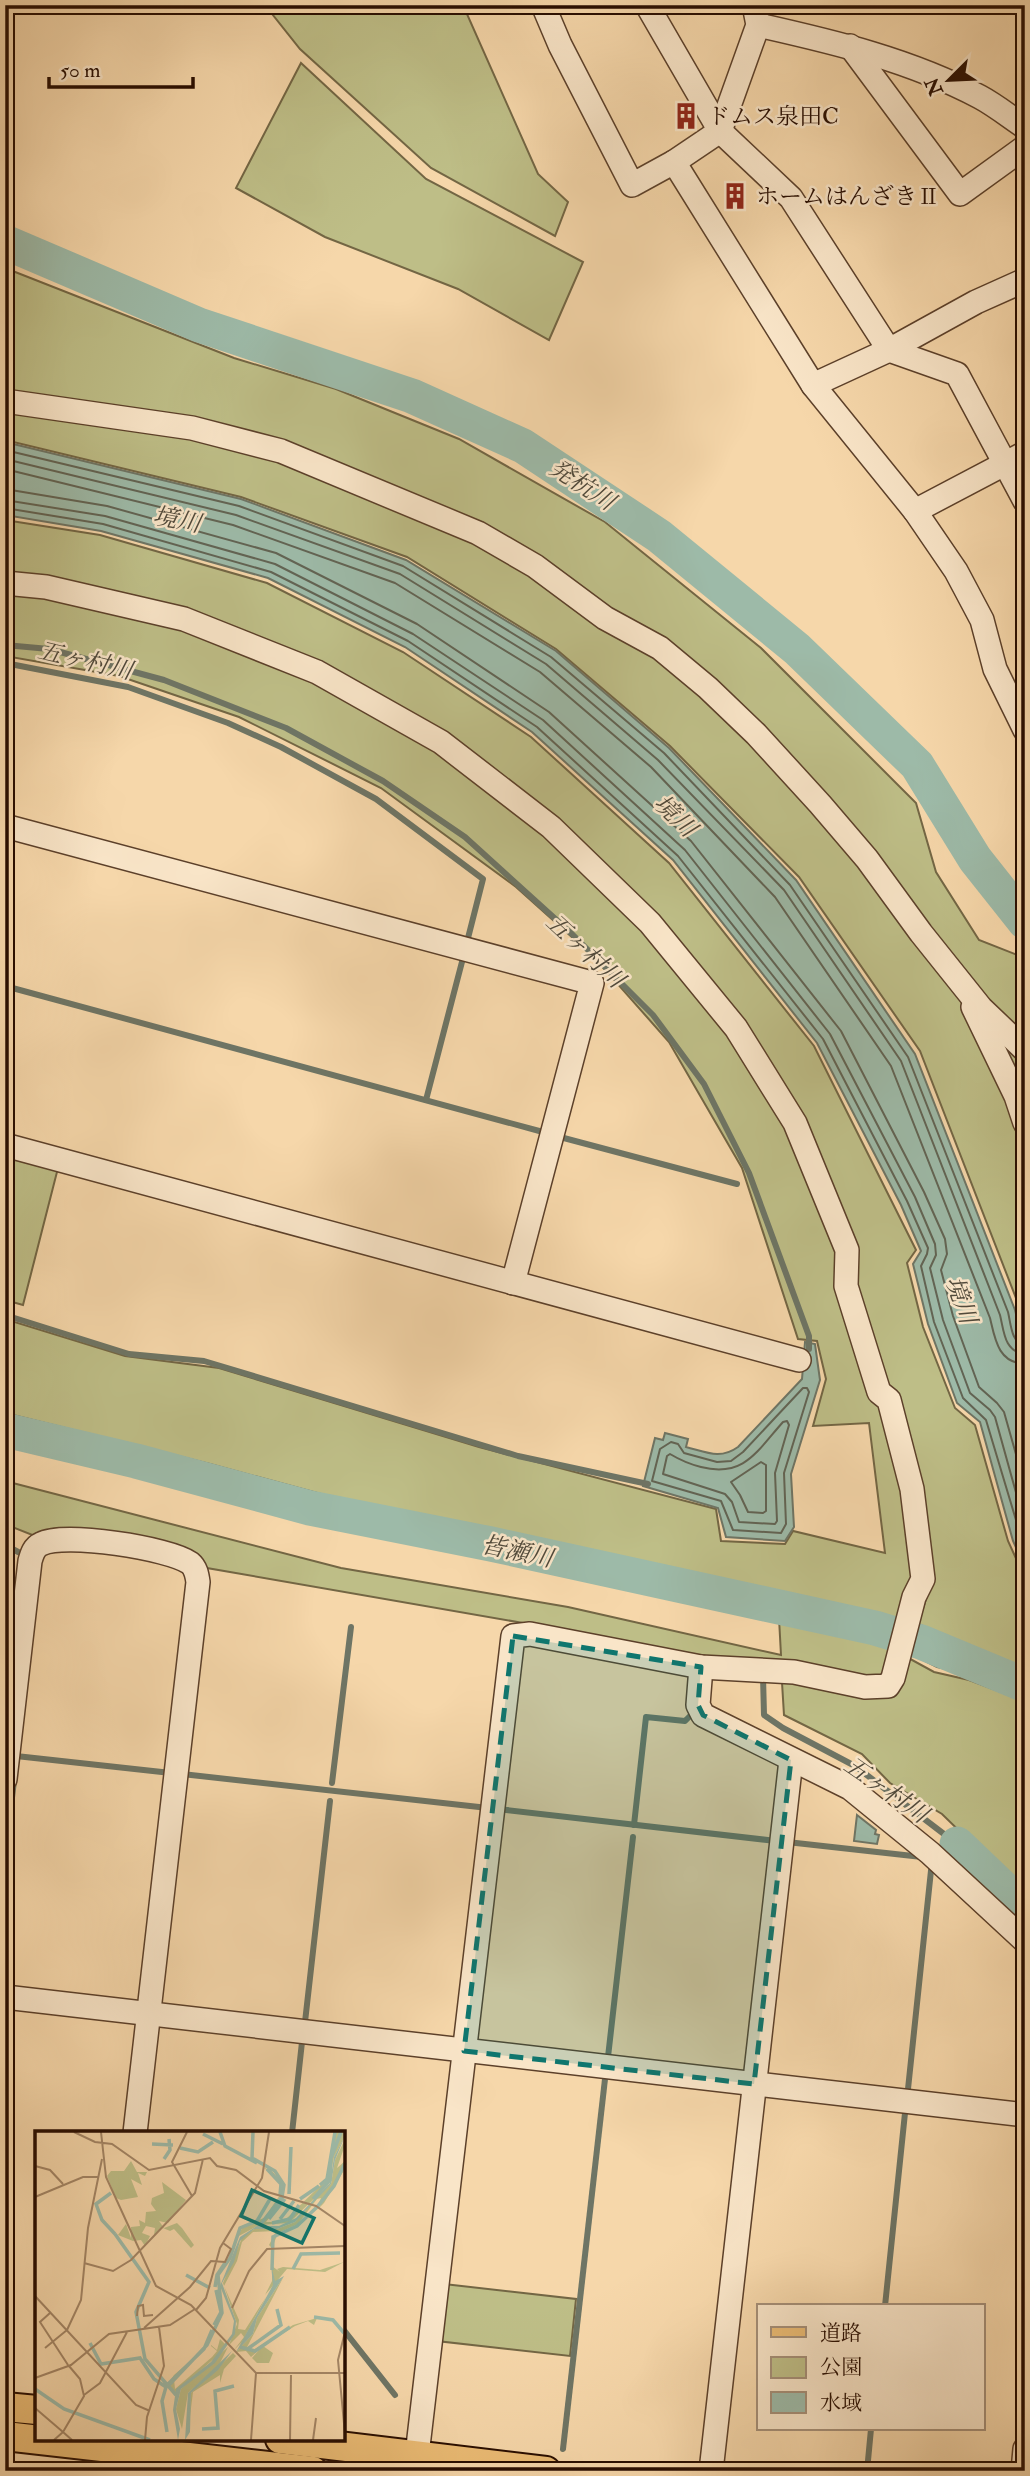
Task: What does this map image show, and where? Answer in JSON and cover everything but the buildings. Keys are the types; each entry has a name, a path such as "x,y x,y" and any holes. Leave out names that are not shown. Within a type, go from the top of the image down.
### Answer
{"main road":[{"path":"5,2406 35,2410"},
{"path":"5,2436 35,2439"},
{"path":"49,2441 313,2471"},
{"path":"297,2441 546,2471"}],"street":[{"path":"543,5 628,195 720,131 756,15 906,64 980,97 1025,127"},
{"path":"647,5 720,131 791,198 889,350 957,374 1015,458 1025,501"},
{"path":"850,46 960,194 1025,147"},
{"path":"674,162 813,385 915,511 956,571 982,620 995,669 1025,731"},
{"path":"813,385 889,350 976,302 1025,281"},
{"path":"5,401 192,428 281,452 478,533 535,566 606,618 660,648 708,688 756,734 867,859 921,933 981,1007 1025,1050"},
{"path":"915,511 1015,458"},
{"path":"5,583 46,587 184,618 317,672 441,742 551,827 650,923 736,1028 795,1123 848,1250 846,1286 879,1392 889,1400 912,1489 923,1579 914,1597 893,1678 888,1686 865,1687 794,1672 701,1667 530,1634 513,1636 417,2455"},
{"path":"5,826 592,984 513,1283"},
{"path":"963,985 1016,1096 1025,1123"},
{"path":"5,1145 799,1360"},
{"path":"5,1779 30,1561 34,1550 53,1541 119,1543 173,1556 190,1564 197,1572 198,1582 135,2131"},
{"path":"701,1667 698,1705 704,1715 850,1788 935,1857 1025,1941"},
{"path":"711,2471 791,1760"},
{"path":"5,1997 1025,2115"},
{"path":"1023,2471 1025,2449"}],"highlighted area":[{"path":"513,1636 701,1667 698,1705 703,1715 791,1760 754,2084 464,2051"}],"green space":[{"path":"265,5 435,5 439,13 455,5 463,5 538,174 568,202 555,236 431,168 300,49"},
{"path":"301,63 426,179 583,262 549,340 458,289 325,237 236,188"},
{"path":"5,268 234,358 336,389 459,439 605,522 761,648 916,803 936,872 979,940 1025,958 1025,1039 1007,1044 1025,1066 1025,1328 1021,1311 920,1051 799,877 670,746 556,649 407,557 241,497 5,440"},
{"path":"5,520 100,535 267,583 403,652 531,737 669,863 814,1046 916,1250 907,1263 923,1327 955,1408 975,1425 1008,1541 1025,1578 1025,1669 918,1624 928,1593 899,1620 380,1510 5,1413 5,1319 125,1356 219,1368 479,1447 716,1509 721,1541 785,1544 793,1531 885,1553 869,1423 813,1426 826,1379 817,1341 798,1339 742,1168 669,1042 593,956 516,887 381,788 239,717 119,676 5,656"},
{"path":"5,1154 58,1168 23,1305 5,1300"},
{"path":"5,1481 341,1568 568,1607 781,1655 779,1618 892,1649 934,1672 969,1680 1025,1701 1025,1895 942,1814 890,1783 862,1754 784,1715 781,1666 703,1662 523,1623 207,1568 200,1559 40,1538 12,1527 5,1521"},
{"path":"444,2284 576,2299 570,2356 437,2341"}],"water":[{"name":"境川","path":"5,442 241,499 406,560 556,651 669,748 796,880 915,1054 1015,1310 1025,1350 1025,1567 1013,1541 980,1422 957,1403 928,1324 913,1264 921,1251 901,1205 817,1043 673,860 532,732 405,647 268,578 101,531 5,515"},
{"path":"805,1342 815,1344 820,1380 791,1474 794,1527 785,1541 726,1537 718,1508 643,1486 655,1438 663,1440 665,1433 688,1439 686,1447 706,1453 725,1453 738,1447 802,1379"},
{"path":"916,1627 1025,1673 1025,1696 968,1674 937,1667 909,1653"},
{"path":"857,1815 876,1830 875,1834 879,1835 877,1844 854,1841"}],"waterway":[{"name":"発杭川","path":"5,242 199,325 412,396 523,446 659,536 797,649 917,765 975,859 1025,922"},
{"name":"五ヶ村川","path":"5,645 49,649 164,680 286,728 383,781 465,837 572,934 653,1015 704,1084 749,1173 809,1336 809,1349"},
{"path":"5,663 128,687 228,723 281,747 376,799 483,879 467,942"},
{"path":"426,1100 463,958"},
{"path":"5,986 543,1132"},
{"path":"560,1137 737,1184"},
{"path":"5,1315 129,1354 204,1361 518,1456 648,1484"},
{"name":"皆瀬川","path":"5,1430 136,1461 310,1508 491,1544 875,1628 921,1642 1025,1685"},
{"path":"5,1545 22,1554"},
{"path":"332,1783 351,1627"},
{"name":"五ヶ村川","path":"763,1676 764,1715 855,1766 957,1844 939,1853"},
{"path":"634,1825 646,1717 685,1721 691,1715"},
{"path":"16,1756 171,1773"},
{"path":"182,1774 488,1808"},
{"path":"5,1856 14,1781"},
{"path":"305,2022 330,1801"},
{"path":"498,1809 776,1841"},
{"path":"608,2057 633,1837"},
{"path":"787,1842 922,1857"},
{"name":"五ヶ村川","path":"957,1844 1025,1909"},
{"path":"908,2089 932,1861"},
{"path":"292,2131 302,2042"},
{"path":"563,2449 605,2079"},
{"path":"885,2304 905,2113"},
{"path":"345,2332 395,2395"},
{"path":"867,2471 871,2430"}],"place":[{"name":"ドムス泉田C","path":"686,116"},
{"name":"ホームはんざきⅡ","path":"735,196"}]}
